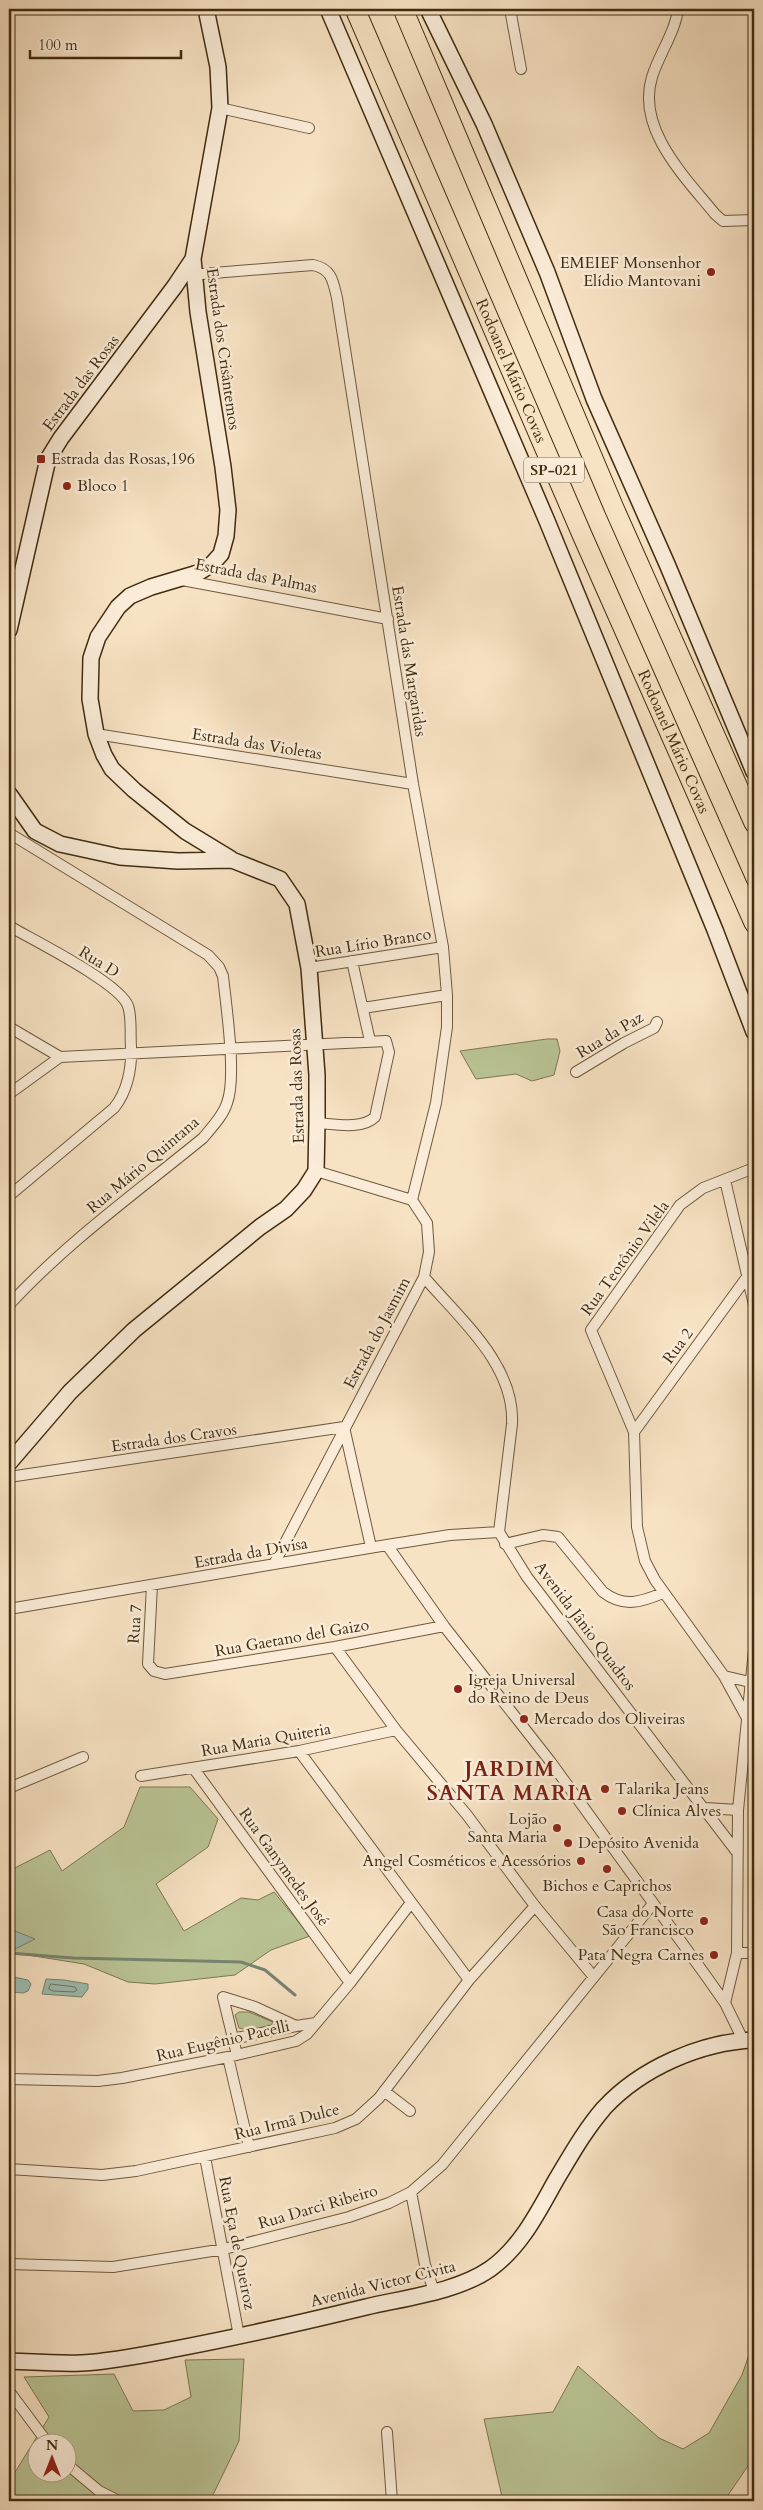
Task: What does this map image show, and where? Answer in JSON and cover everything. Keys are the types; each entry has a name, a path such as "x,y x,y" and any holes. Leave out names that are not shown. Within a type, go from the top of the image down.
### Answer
{"highway":[{"name":"SP-021","path":"403,9 614,508 754,823"},
{"name":"Rodoanel Mário Covas","path":"356,12 583,536 754,923"}],"main road":[{"name":"Estrada dos Crisântemos","path":"177,579 198,573 212,564 221,554 226,536 228,510 197,303 184,279 193,259 220,108 218,67 206,9"},
{"path":"328,9 548,521 725,956 754,1032"},
{"path":"428,9 484,124 547,272 594,399 671,573 754,772"},
{"name":"Estrada das Rosas","path":"9,630 48,459 184,279"},
{"name":"Estrada das Palmas","path":"177,579 130,596 118,607 98,637 91,658 89,674 90,699 96,734 104,756 112,768 134,790 185,831 232,860"},
{"name":"Estrada das Rosas","path":"9,794 35,831 60,844 120,857 178,861 232,860 280,879 288,888 297,904 309,968 317,1076 316,1171"},
{"path":"9,1463 70,1392 134,1330 252,1233 286,1209 304,1190 316,1171"},
{"name":"Avenida Victor Civita","path":"9,2361 81,2363 120,2360 239,2336 434,2291 467,2280 489,2270 524,2236 578,2143 605,2108 634,2083 672,2061 698,2050 749,2040"}],"street":[{"path":"510,9 521,69"},
{"path":"678,9 650,89 650,104 656,129 670,158 715,214 723,221 754,220"},
{"path":"220,108 309,128"},
{"name":"Estrada das Margaridas","path":"184,279 300,266 323,267 329,272 337,298 413,784 443,947 447,995 447,1026 436,1103 412,1200"},
{"name":"Estrada das Palmas","path":"177,579 388,619"},
{"name":"Estrada das Violetas","path":"96,734 413,784"},
{"name":"Rua Mário Quintana","path":"9,833 208,955 219,967 223,976 230,1047 230,1090 227,1103 219,1118 203,1138 63,1252 36,1276 9,1305"},
{"name":"Rua D","path":"9,926 83,969 123,996 129,1007 131,1053 127,1087 123,1097 114,1108 9,1196"},
{"name":"Rua Lírio Branco","path":"309,968 443,947"},
{"path":"352,961 370,1040"},
{"path":"363,1008 447,995"},
{"name":"Rua da Paz","path":"576,1072 624,1043 654,1028 657,1022"},
{"path":"9,1026 60,1057"},
{"path":"9,1094 60,1057 370,1040 386,1041 389,1047 375,1116 370,1122 362,1124 317,1123"},
{"name":"Rua Teotônio Vilela","path":"747,1718 724,1676 663,1593 652,1574 641,1547 638,1527 634,1432 591,1330 680,1205 703,1188 754,1168"},
{"path":"316,1171 412,1200"},
{"path":"725,1180 754,1305"},
{"name":"Estrada do Jasmim","path":"274,1564 424,1277 429,1252 427,1223 412,1200"},
{"path":"424,1277 488,1353 501,1371 509,1392 513,1410 512,1424 499,1532"},
{"name":"Rua 2","path":"634,1432 747,1277"},
{"path":"344,1428 371,1547"},
{"name":"Estrada dos Cravos","path":"9,1477 344,1428"},
{"name":"Avenida Jânio Quadros","path":"499,1532 527,1577 736,1850"},
{"name":"Estrada da Divisa","path":"9,1609 387,1544 450,1535 499,1532"},
{"path":"505,1544 551,1534 558,1537 603,1592 613,1599 625,1603 638,1602 663,1593"},
{"path":"387,1544 444,1626 550,1761 749,2040"},
{"name":"Rua 7","path":"148,1664 152,1585"},
{"name":"Rua Gaetano del Gaizo","path":"148,1664 154,1671 165,1674 181,1673 444,1626"},
{"path":"335,1647 396,1730 467,1815 534,1906 593,1976"},
{"path":"725,2004 737,1953 736,1850 738,1810 754,1650"},
{"path":"724,1676 750,1682"},
{"name":"Rua Maria Quiteria","path":"141,1776 299,1751 396,1730"},
{"path":"299,1751 410,1904 469,1980"},
{"path":"9,1788 83,1758"},
{"path":"743,1766 754,1766"},
{"name":"Rua Ganymedes José","path":"194,1769 350,1983"},
{"path":"705,1808 738,1810"},
{"name":"Rua Eugênio Pacelli","path":"9,2079 98,2081 232,2056 296,2041 307,2034 350,1983 410,1904"},
{"name":"Rua Darci Ribeiro","path":"9,2264 113,2267 224,2249 349,2217 411,2192 442,2166 652,1905"},
{"name":"Rua Irmã Dulce","path":"9,2169 102,2175 136,2171 335,2128 356,2118 384,2091 469,1980 534,1906"},
{"path":"737,1953 754,1953"},
{"path":"249,2147 232,2056 232,2039 223,1997 255,2007 296,2026"},
{"path":"232,2039 316,2023"},
{"path":"384,2091 410,2111"},
{"name":"Rua Eça de Queiroz","path":"204,2157 224,2249 239,2336"},
{"path":"411,2192 425,2265 434,2291"},
{"path":"9,2391 40,2432"},
{"path":"387,2432 392,2501"},
{"path":"78,2473 99,2491 119,2501"}],"green space":[{"path":"557,1039 560,1051 554,1075 532,1081 516,1074 476,1079 460,1051"},
{"path":"140,1787 190,1787 218,1819 208,1847 156,1884 184,1931 241,1898 258,1900 274,1892 310,1936 271,1950 235,1975 155,1984 128,1982 84,1964 9,1952 9,1871 50,1850 62,1871 124,1827"},
{"path":"239,2012 249,2012 273,2022 271,2025 259,2028 239,2028 235,2015"},
{"path":"754,2340 754,2445 748,2466 724,2501 503,2501 484,2419 553,2412 578,2366 659,2438 683,2449 709,2433 742,2375"},
{"path":"244,2359 239,2441 210,2501 9,2501 9,2482 28,2451 28,2482 78,2482 78,2432 40,2432 49,2417 24,2377 114,2374 133,2411 164,2410 191,2397 185,2360"}],"water":[{"path":"15,1931 35,1939 9,1950 9,1933"},
{"path":"9,1976 28,1980 31,1984 28,1991 23,1993 9,1992"},
{"path":"46,1979 88,1984 88,1989 82,1997 42,1994"}],"waterway":[{"path":"9,1953 73,1958 241,1962 265,1970 295,1995"}],"place":[{"name":"EMEIEF Monsenhor Elídio Mantovani","path":"711,272"},
{"name":"Estrada das Rosas,196","path":"41,459"},
{"name":"Bloco 1","path":"67,486"},
{"name":"Igreja Universal do Reino de Deus","path":"458,1689"},
{"name":"Mercado dos Oliveiras","path":"524,1719"},
{"name":"Talarika Jeans","path":"605,1789"},
{"name":"Clínica Alves","path":"622,1811"},
{"name":"Lojão Santa Maria","path":"557,1828"},
{"name":"Depósito Avenida","path":"568,1843"},
{"name":"Angel Cosméticos e Acessórios","path":"581,1861"},
{"name":"Bichos e Caprichos","path":"607,1869"},
{"name":"Casa do Norte São Francisco","path":"704,1921"},
{"name":"Pata Negra Carnes","path":"714,1955"}],"district":[{"name":"JARDIM SANTA MARIA","path":"510,1781"}]}
